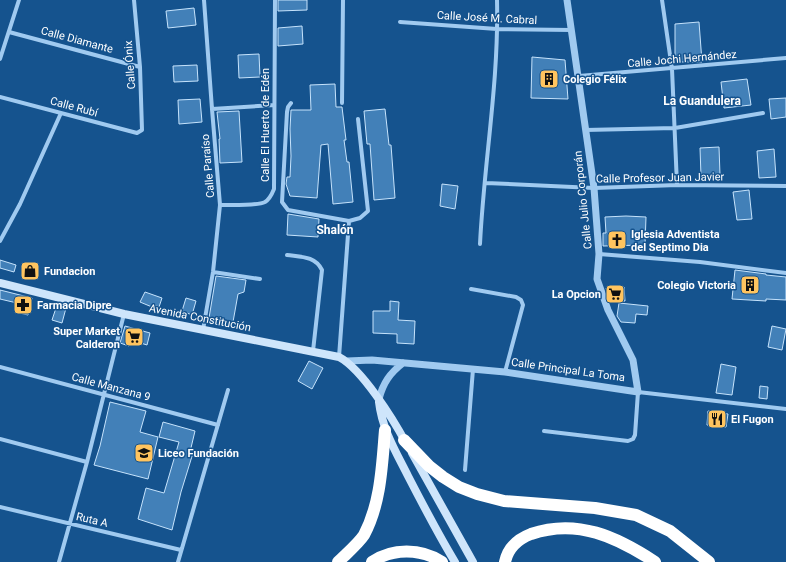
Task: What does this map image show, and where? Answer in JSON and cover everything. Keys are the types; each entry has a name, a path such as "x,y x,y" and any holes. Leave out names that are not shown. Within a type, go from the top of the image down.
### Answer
{"highway":[{"path":"338,562 363,536 374,509 379,489 385,430"},
{"path":"404,440 429,466 459,487 477,494 504,501 596,508 636,515 670,531 709,562"},
{"path":"505,562 510,549 523,537 545,530 561,528 597,532 615,538 655,562"},
{"path":"372,562 389,555 407,551 423,553 442,562"}],"main road":[{"name":"Avenida Constitución","path":"0,283 124,314 314,351 343,359"},
{"path":"343,359 355,368 379,399 473,562"},
{"path":"379,399 380,414 385,430 436,530 455,562"}],"street":[{"path":"0,59 19,0"},
{"name":"Calle Ónix","path":"134,0 140,67 142,130"},
{"name":"Calle Paraíso","path":"203,330 213,272 220,205 204,0"},
{"name":"Calle El Huerto de Edén","path":"220,205 258,204 266,202 272,195 274,189 274,0"},
{"path":"342,0 342,103"},
{"path":"480,244 498,29 497,0"},
{"name":"Calle Julio Corporán","path":"568,0 594,188 599,254 597,279 608,310 633,360 638,392"},
{"path":"662,0 672,69 677,186"},
{"name":"Calle José M. Cabral","path":"400,22 498,29 572,30"},
{"name":"Calle Diamante","path":"9,32 140,67"},
{"name":"Calle Jochi Hernández","path":"579,76 786,58"},
{"name":"Calle Rubí","path":"0,97 137,133 142,130"},
{"path":"291,102 287,112 282,202 288,210 349,220 360,218 368,211 358,119"},
{"path":"212,109 274,105"},
{"path":"0,242 20,204 62,113"},
{"path":"585,130 675,128 763,113"},
{"name":"Calle Profesor Juan Javier","path":"486,183 594,188 786,186"},
{"path":"343,359 349,220"},
{"path":"599,254 700,262 786,273"},
{"path":"287,255 309,258 319,264 322,270 314,351"},
{"path":"213,272 260,279"},
{"path":"472,290 516,297 521,300 523,305 504,372"},
{"path":"59,562 87,462 124,314"},
{"name":"Calle Principal La Toma","path":"343,359 372,360 504,372 638,392 786,408"},
{"path":"379,399 382,387 388,377 403,363"},
{"name":"Calle Manzana 9","path":"0,367 218,424"},
{"path":"465,470 473,369"},
{"path":"178,562 228,390"},
{"path":"544,430 628,441 633,439 635,435 638,392"},
{"path":"0,439 87,462"},
{"name":"Ruta A","path":"0,507 181,550"}],"building":[{"path":"278,0 307,0 307,10 278,11"},
{"path":"194,8 196,25 168,28 166,11"},
{"path":"699,22 702,62 675,62 675,24"},
{"path":"302,26 303,44 278,46 278,28"},
{"path":"259,54 260,77 239,78 238,55"},
{"name":"Colegio Félix","path":"532,57 565,60 568,99 531,98"},
{"path":"197,65 198,81 174,82 173,66"},
{"path":"747,79 751,105 724,108 721,82"},
{"path":"335,84 336,107 342,107 346,140 344,140 347,162 349,162 353,202 333,204 328,144 321,145 317,198 290,196 286,184 287,177 290,177 291,110 311,110 310,85"},
{"path":"786,98 786,117 771,119 769,99"},
{"path":"200,99 202,122 179,124 178,100"},
{"path":"385,109 389,145 391,145 395,198 374,200 370,144 367,144 364,111"},
{"path":"239,111 242,162 220,163 220,139 217,112"},
{"path":"719,147 720,175 701,176 700,148"},
{"path":"774,149 776,177 759,178 757,151"},
{"path":"442,184 458,186 455,209 440,206"},
{"path":"749,190 752,219 737,220 733,192"},
{"path":"288,214 319,219 318,237 287,235"},
{"path":"605,217 646,217 645,245 603,246 603,233 606,233"},
{"path":"0,260 16,265 14,272 0,268"},
{"name":"Colegio Victoria","path":"735,270 786,277 786,300 766,299 766,301 732,299"},
{"path":"216,276 246,280 244,292 238,294 233,322 209,318"},
{"name":"La Opcion","path":"624,287 625,301 610,302 606,288"},
{"path":"0,290 32,298 28,315 15,312 17,303 0,299"},
{"path":"145,292 162,298 159,307 153,304 152,307 140,302"},
{"path":"186,298 196,301 192,315 182,311"},
{"path":"390,301 399,302 398,320 415,321 414,344 397,343 397,334 373,333 373,311 390,311"},
{"path":"619,303 648,306 647,315 636,314 635,323 621,322 617,316"},
{"path":"57,305 66,308 62,323 52,320"},
{"name":"Super Market Calderon","path":"125,326 150,333 147,345 131,340 129,346 120,343"},
{"path":"772,326 786,329 782,350 768,347"},
{"path":"309,361 323,368 312,389 298,381"},
{"path":"721,364 736,367 732,395 716,393"},
{"path":"760,386 768,387 767,399 759,398"},
{"path":"110,402 146,411 140,432 158,437 148,479 94,465"},
{"name":"El Fugon","path":"708,411 728,414 726,427 707,425"},
{"path":"163,422 195,431 190,452 193,453 181,492 172,530 138,519 146,488 164,493 179,442 159,437"}],"place":[{"name":"Colegio Félix","path":"549,79"},
{"name":"Iglesia Adventista del Septimo Dia","path":"617,240"},
{"name":"Fundacion","path":"30,271"},
{"name":"Colegio Victoria","path":"750,285"},
{"name":"La Opcion","path":"615,294"},
{"name":"Farmacia Dipre","path":"23,305"},
{"name":"Super Market Calderon","path":"134,337"},
{"name":"El Fugon","path":"717,419"},
{"name":"Liceo Fundación","path":"144,453"}],"district":[{"name":"La Guandulera","path":"702,101"},
{"name":"Shalón","path":"335,230"}]}
